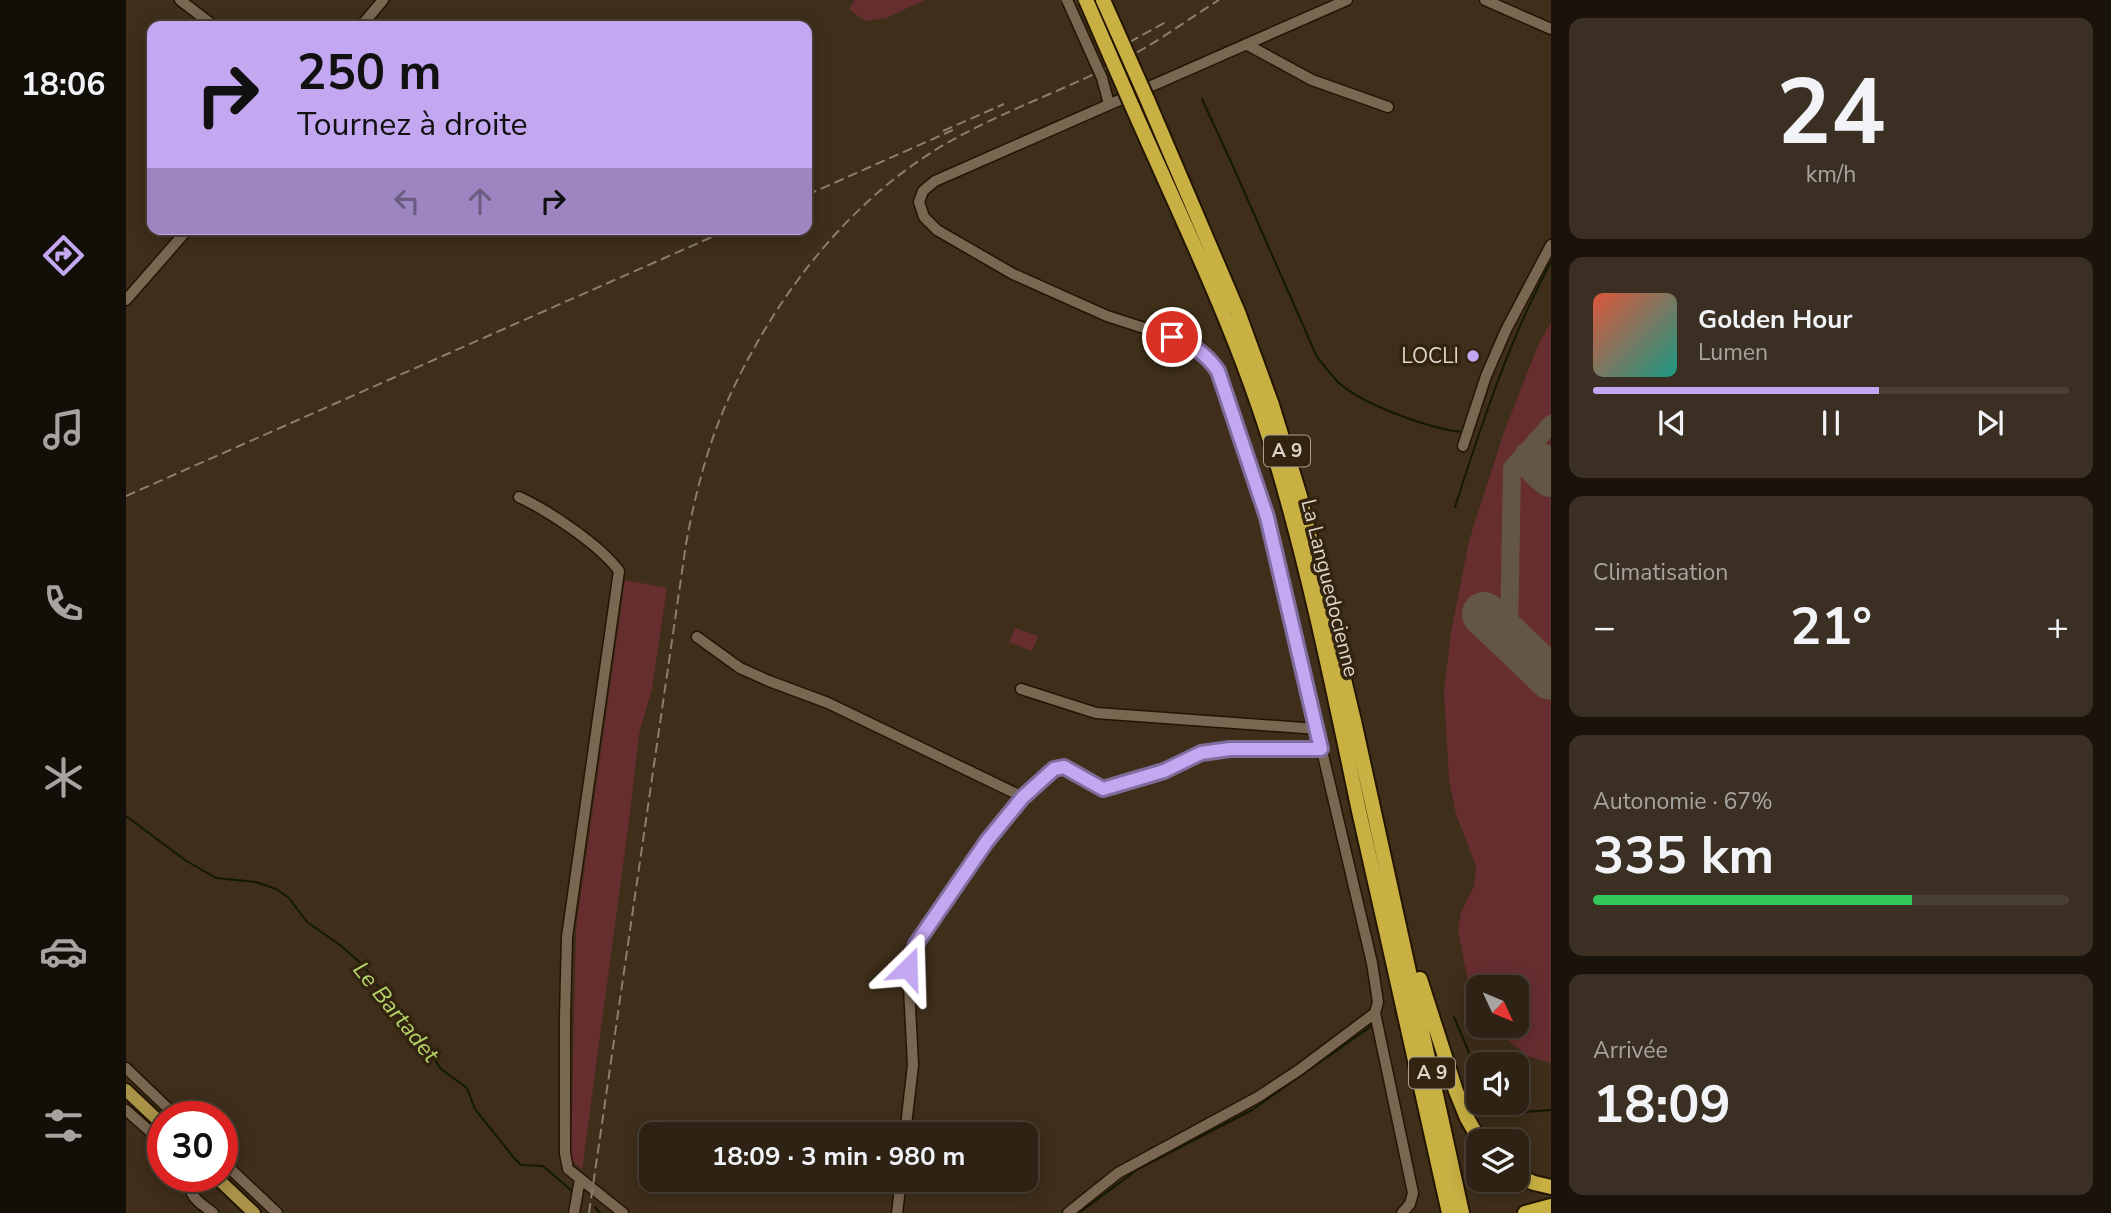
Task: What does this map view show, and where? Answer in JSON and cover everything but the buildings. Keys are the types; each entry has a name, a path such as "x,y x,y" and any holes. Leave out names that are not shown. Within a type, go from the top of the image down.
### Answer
{"highway":[{"name":"La Languedocienne","path":"1086,0 1227,320 1287,498 1330,674 1449,1213"},
{"name":"La Languedocienne","path":"1103,0 1238,312 1283,439 1306,518 1340,659 1462,1213"},
{"path":"1401,933 1413,953 1462,1107 1474,1129"},
{"path":"1529,1181 1551,1187"},
{"path":"1525,1213 1551,1208"},
{"path":"1542,1213 1551,1208"}],"main road":[{"path":"126,1090 147,1110"},
{"path":"232,1192 254,1213"}],"street":[{"path":"180,0 207,21"},
{"path":"365,21 383,0"},
{"path":"1067,0 1102,78 1109,104"},
{"path":"1347,0 935,181 923,191 919,202 924,218 937,230 1013,274 1107,316 1172,337 1199,350 1218,371 1267,517 1376,982 1378,1002 1375,1013 1412,1193 1410,1204 1402,1213"},
{"path":"1485,0 1551,29"},
{"path":"1246,44 1312,80 1388,107"},
{"path":"126,300 183,235"},
{"path":"1463,446 1486,376 1506,330 1551,245"},
{"path":"519,497 561,522 595,547 612,561 619,571 567,937 565,1153 568,1169 623,1213"},
{"path":"697,637 740,668 828,703 1023,797"},
{"path":"1021,689 1096,713 1317,729"},
{"path":"906,1122 912,1065 908,968 916,944 987,841 1023,797 1054,769 1064,767 1103,789 1164,771 1201,753 1230,749 1321,749"},
{"path":"1068,1213 1118,1173 1258,1097 1375,1013"},
{"path":"126,1068 160,1101"},
{"path":"126,1110 147,1129"},
{"path":"238,1176 277,1213"},
{"path":"575,1213 580,1179"},
{"path":"191,1192 193,1197 213,1213"},
{"path":"898,1213 900,1192"}],"shaded area":[{"path":"855,0 925,0 886,18 865,21 849,9"},
{"path":"1551,322 1551,1063 1529,1056 1529,1052 1523,1052 1505,1038 1530,1038 1530,975 1467,975 1458,929 1461,912 1474,886 1476,866 1456,814 1449,779 1444,691 1451,632 1469,541 1504,432 1539,343"},
{"path":"625,580 667,588 652,689 639,734 582,1170 571,1159 576,929"},
{"path":"1015,628 1038,636 1032,651 1009,642"}],"waterway":[{"path":"1202,99 1317,357 1339,383 1364,399 1414,421 1461,432"},
{"path":"1455,507 1509,352 1551,262"},
{"name":"Le Bartadet","path":"126,816 185,860 216,878 256,882 276,889 289,898 307,922 364,966 390,1004 407,1019 441,1069 467,1088 475,1109 514,1158 521,1165 543,1166 572,1191"},
{"path":"1454,1017 1469,1052"},
{"path":"1079,1213 1138,1169 1252,1110 1373,1025"},
{"path":"1529,1112 1551,1110"},
{"name":"Le Bartadet","path":"595,1207 600,1213"}],"taxiway":[{"path":"1509,638 1512,468 1551,424"},
{"path":"1525,452 1540,465"}],"runway":[{"path":"1540,465 1551,475"},
{"path":"1484,614 1551,678"}],"railway":[{"path":"589,1213 686,544 708,454 727,402 746,364 767,326 817,255 877,193 911,166 971,130 1119,62 1219,0"},
{"path":"1090,64 1166,22"},
{"path":"943,131 1004,104"},
{"path":"812,193 953,130"},
{"path":"126,496 716,235"}],"place":[{"name":"LOCLI","path":"1473,356"}],"route":[{"path":"908,968 916,944 987,841 1023,797 1054,769 1064,767 1103,789 1164,771 1201,753 1230,749 1321,749 1267,517 1218,371 1199,350 1172,337"}]}
